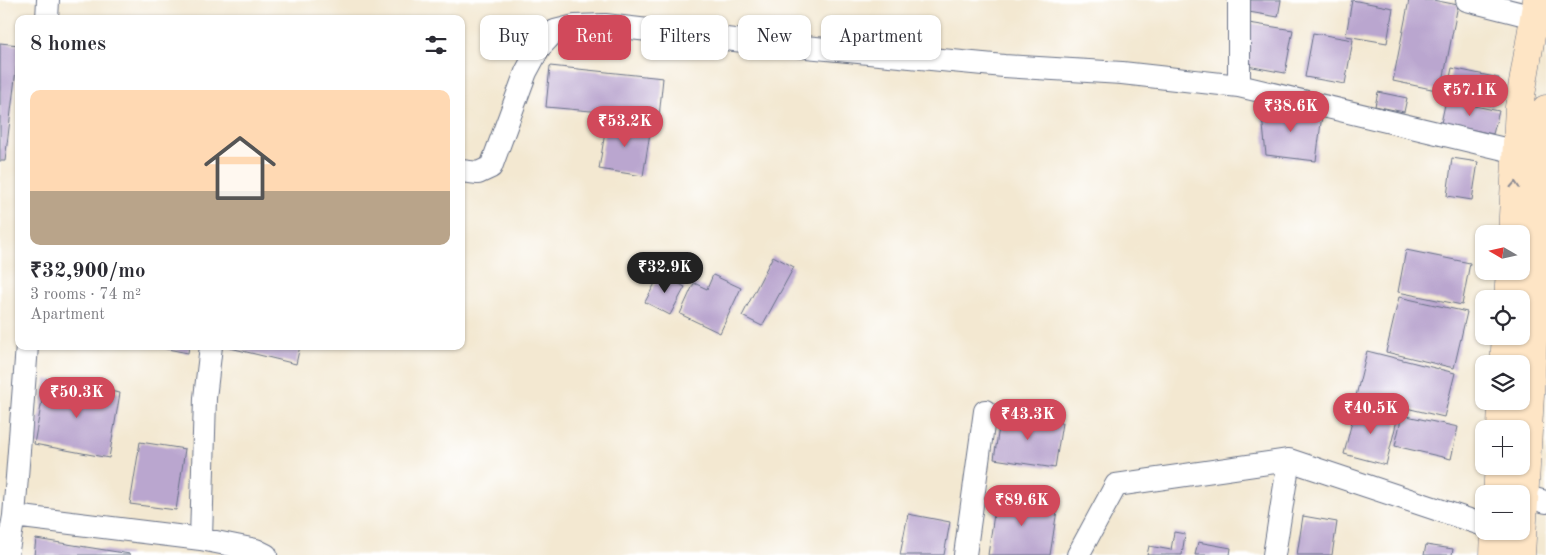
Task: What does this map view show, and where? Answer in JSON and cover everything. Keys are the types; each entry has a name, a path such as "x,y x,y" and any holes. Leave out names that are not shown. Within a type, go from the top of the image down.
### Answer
{"main road":[{"path":"1513,225 1519,107 1536,8"},
{"path":"1520,555 1535,499 1546,110"},
{"path":"1494,555 1495,540"}],"street":[{"path":"47,15 48,0"},
{"path":"1239,0 1239,86"},
{"path":"1467,0 1536,8"},
{"path":"470,172 491,167 526,72 539,48 555,31 575,26 605,25 762,43 1004,66 1122,72 1239,86 1517,152"},
{"path":"8,555 14,516 27,350"},
{"path":"201,540 205,398 211,350"},
{"path":"965,555 985,411"},
{"path":"1274,555 1289,460"},
{"path":"1078,555 1116,486 1289,460 1475,522"},
{"path":"14,516 201,540 256,550 266,555"}],"building":[{"path":"1245,0 1281,0 1278,17 1243,11"},
{"path":"1352,0 1393,8 1387,43 1346,36"},
{"path":"1409,0 1433,0 1458,5 1441,91 1393,81"},
{"path":"1249,23 1293,30 1285,73 1242,65"},
{"path":"1313,33 1353,40 1345,84 1305,77"},
{"path":"0,43 15,45 15,78 5,161 0,161"},
{"path":"550,66 663,78 659,117 546,107"},
{"path":"1452,68 1499,78 1493,106 1446,96"},
{"path":"1378,92 1407,98 1404,112 1375,106"},
{"path":"1446,100 1499,111 1493,134 1441,123"},
{"path":"1261,106 1322,115 1316,161 1266,155"},
{"path":"607,120 651,127 643,176 599,169"},
{"path":"1452,158 1478,162 1472,200 1447,196"},
{"path":"1406,250 1470,263 1462,305 1398,292"},
{"path":"773,256 794,267 762,326 742,316"},
{"path":"660,274 685,287 670,315 645,302"},
{"path":"713,275 741,288 720,333 680,314 694,283 707,289"},
{"path":"1399,297 1467,312 1454,368 1386,352"},
{"path":"173,350 188,350 188,353"},
{"path":"238,350 299,350 296,364"},
{"path":"1367,351 1455,373 1444,417 1356,396"},
{"path":"46,379 120,393 109,458 34,444"},
{"path":"1356,405 1398,416 1386,465 1344,454"},
{"path":"1001,415 1062,423 1055,468 994,459"},
{"path":"1402,415 1458,427 1451,459 1395,446"},
{"path":"140,442 185,449 176,510 130,504"},
{"path":"997,494 1058,504 1050,555 988,555"},
{"path":"908,514 950,522 944,555 900,555"},
{"path":"1303,516 1337,522 1332,555 1297,555"},
{"path":"1174,532 1185,534 1182,555 1147,555 1149,546 1171,550"},
{"path":"36,539 130,554 34,555"},
{"path":"1198,542 1231,548 1230,555 1195,555"},
{"path":"1426,545 1453,549 1452,555 1424,555"}]}
